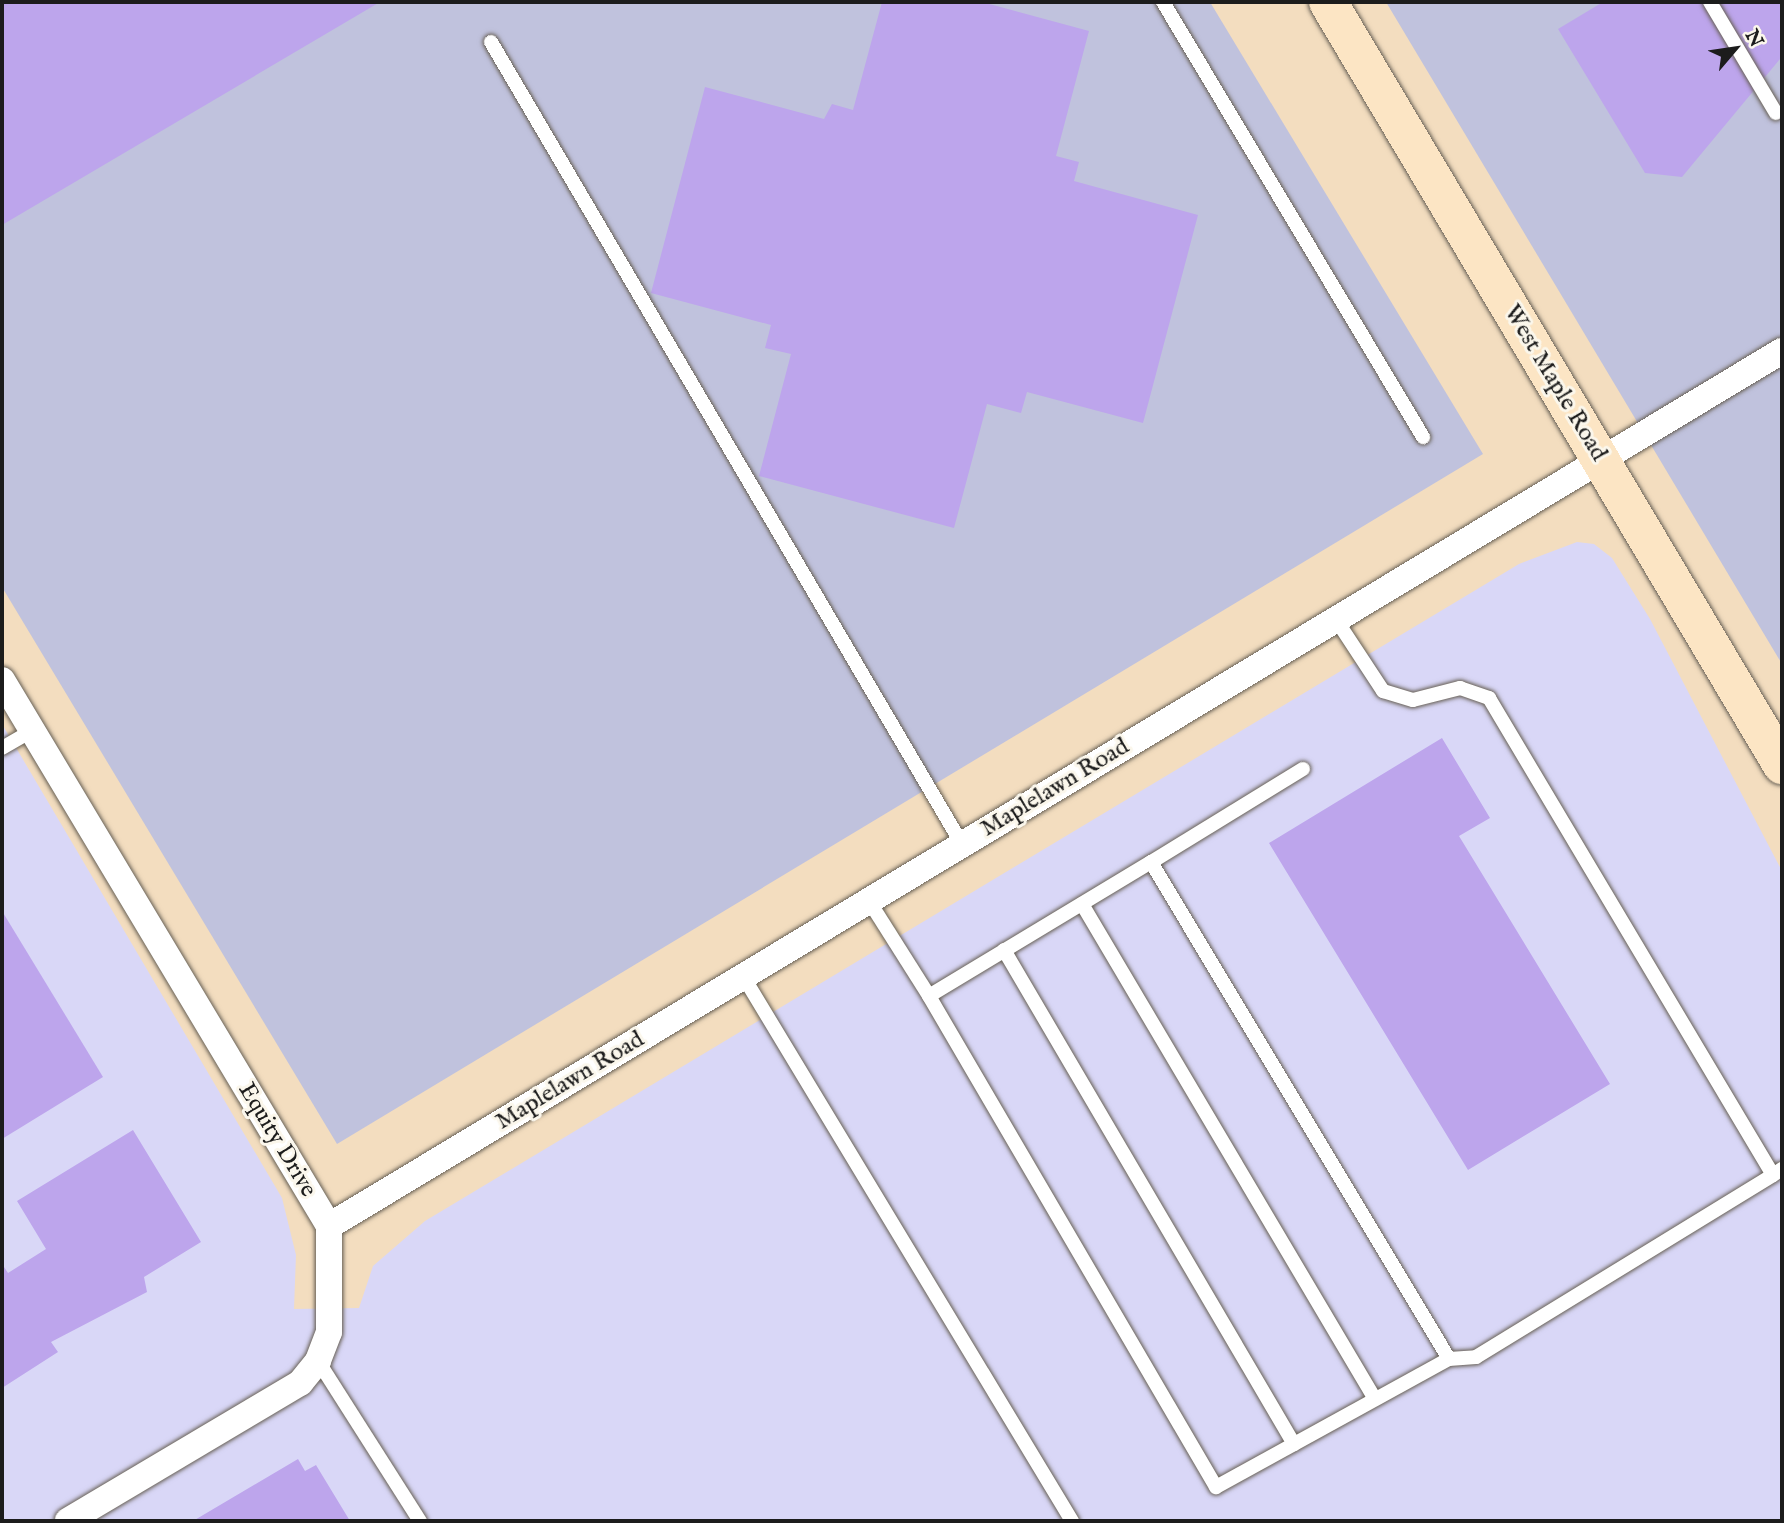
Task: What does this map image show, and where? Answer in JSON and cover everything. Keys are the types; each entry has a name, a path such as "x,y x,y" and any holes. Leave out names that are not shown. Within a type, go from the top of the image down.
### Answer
{"main road":[{"name":"West Maple Road","path":"1328,2 1782,765"}],"street":[{"name":"Maplelawn Road","path":"329,1226 1782,351"},
{"name":"Equity Drive","path":"2,680 329,1226 329,1332 318,1361 300,1383 68,1521"}],"lane":[{"path":"1163,2 1423,437"},
{"path":"1710,2 1776,113"},
{"path":"491,42 962,844"},
{"path":"869,901 929,996 1216,1487 1449,1359 1476,1357 1777,1172 1509,722 1489,698 1460,688 1412,700 1383,691 1337,621"},
{"path":"2,748 32,731"},
{"path":"929,996 1303,769"},
{"path":"1151,862 1449,1359"},
{"path":"1082,904 1375,1399"},
{"path":"1004,950 1294,1444"},
{"path":"743,976 1072,1521"},
{"path":"318,1361 421,1521"}],"shaded area":[{"path":"2,2 1210,2 1483,454 337,1144 2,587"},
{"path":"1386,2 1782,2 1782,664"},
{"path":"1577,542 1594,544 1612,558 1650,619 1782,871 1782,1521 2,1521 2,724 282,1198 296,1255 294,1309 359,1308 373,1266 425,1221 1519,564"}],"building":[{"path":"2,2 380,2 2,225"},
{"path":"882,2 982,2 1089,31 1056,156 1079,162 1074,181 1198,215 1143,423 1027,392 1021,413 987,404 954,528 759,476 791,354 765,348 771,325 651,293 705,87 824,119 832,104 853,110"},
{"path":"1603,2 1782,2 1780,59 1682,177 1645,173 1558,29"},
{"path":"1442,738 1490,818 1459,836 1610,1084 1468,1170 1269,843"},
{"path":"2,911 103,1077 2,1139"},
{"path":"133,1130 201,1242 144,1277 147,1292 51,1342 58,1352 2,1388 2,1264 8,1273 46,1249 17,1201"},
{"path":"298,1459 305,1471 316,1465 350,1521 193,1521"}]}
